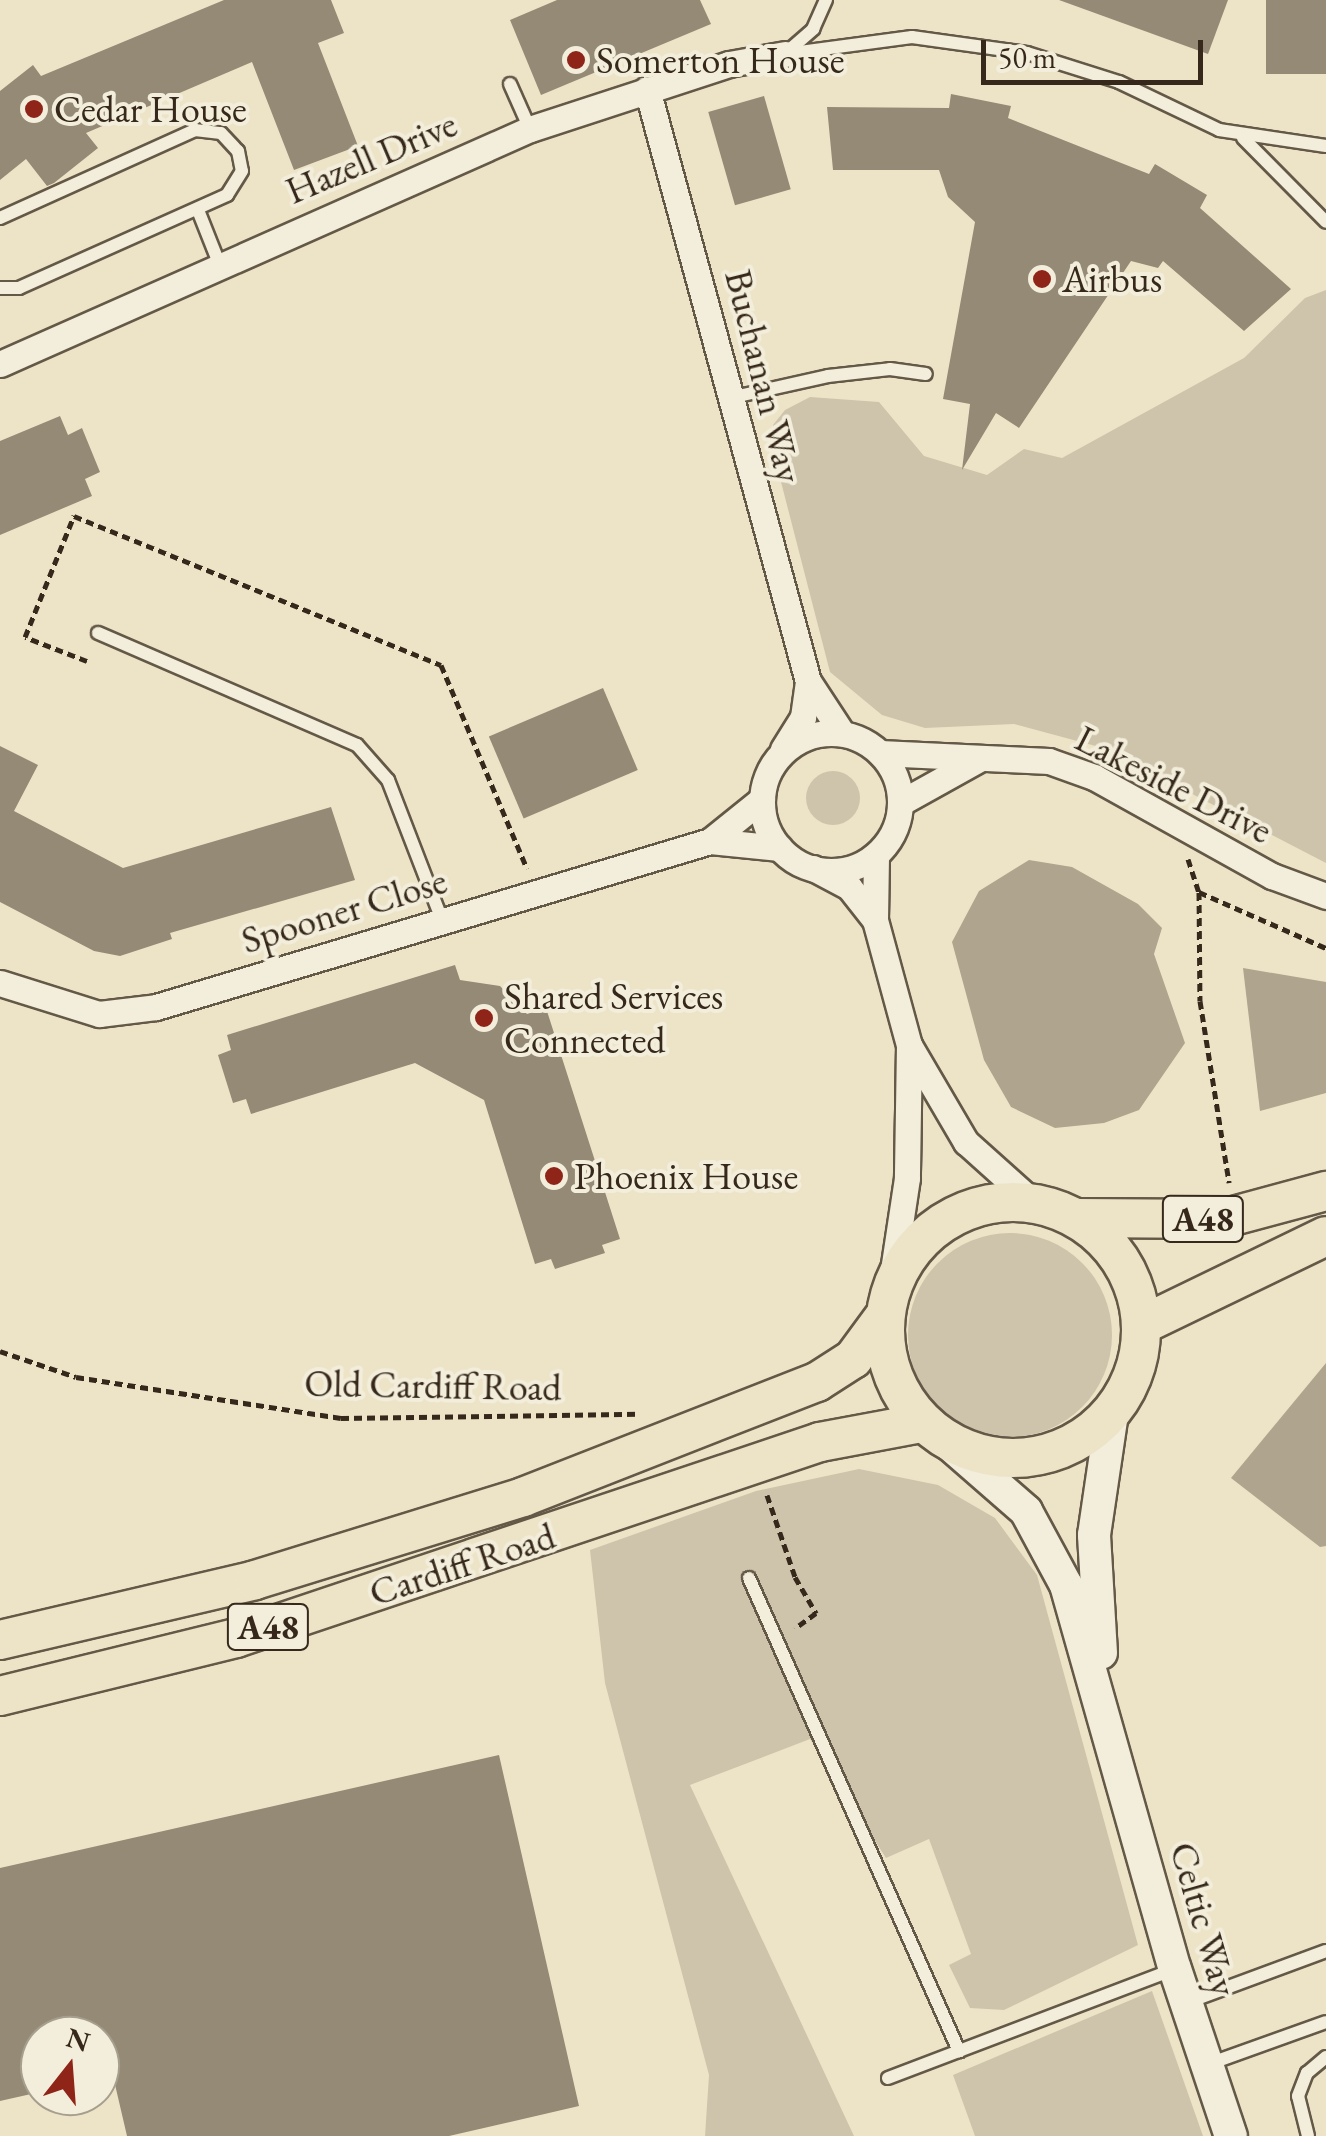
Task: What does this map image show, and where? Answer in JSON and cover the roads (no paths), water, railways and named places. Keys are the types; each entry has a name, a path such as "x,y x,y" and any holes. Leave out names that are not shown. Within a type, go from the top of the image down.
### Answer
{"main road":[{"name":"Cardiff Road","path":"0,1640 256,1580 522,1497 817,1382 853,1359 887,1304 918,1242 958,1214 1002,1202 1035,1204 1076,1218 1234,1216 1326,1192"},
{"name":"Cardiff Road","path":"0,1696 236,1638 820,1442 935,1432 1012,1460 1062,1450 1112,1412 1138,1364 1142,1325 1131,1279 1108,1244 1076,1218"},
{"name":"A48","path":"1142,1325 1326,1236"},
{"path":"887,1304 888,1365 935,1432"}],"street":[{"name":"Hazell Drive","path":"0,364 530,129 647,90 785,54"},
{"name":"Buchanan Way","path":"647,90 734,396 808,681 842,733 880,753"},
{"name":"Buchanan Way","path":"762,799 778,758 803,717 808,681"},
{"path":"778,758 818,734 842,733"},
{"path":"813,868 835,871 876,854 898,822 896,776 880,753"},
{"name":"Lakeside Drive","path":"880,753 1049,761 1094,777 1272,876 1326,896"},
{"path":"900,803 983,757"},
{"name":"Spooner Close","path":"710,841 762,799"},
{"path":"762,799 766,826 780,848 849,887 875,920"},
{"name":"Spooner Close","path":"0,984 99,1014 156,1007 536,890 710,841 780,848"},
{"path":"876,854 875,920 909,1045 966,1142 1035,1204"},
{"path":"887,1304 907,1178 909,1045"},
{"name":"Celtic Way","path":"1110,1722 1094,1535 1112,1412"},
{"name":"Celtic Way","path":"935,1432 1026,1512 1066,1585 1110,1722 1175,1969 1231,2136"}],"lane":[{"path":"785,54 813,28 826,0"},
{"path":"785,54 912,38 1027,52 1119,82 1242,138 1326,146"},
{"path":"510,84 530,129"},
{"path":"0,218 196,130 221,133 238,151 242,170 228,195 19,288 0,288"},
{"path":"1242,138 1326,222"},
{"path":"198,210 221,268"},
{"path":"734,396 828,376 890,369 926,374"},
{"path":"98,633 357,745 388,780 442,920"},
{"path":"749,1578 959,2051"},
{"path":"1186,2002 1326,1951"},
{"path":"888,2078 1175,1969"},
{"path":"1205,2065 1326,2022"},
{"path":"1308,2136 1298,2096 1306,2073 1326,2057"}],"place":[{"name":"Somerton House","path":"576,60"},
{"name":"Cedar House","path":"34,109"},
{"name":"Airbus","path":"1042,279"},
{"name":"Shared Services Connected","path":"484,1018"},
{"name":"Phoenix House","path":"554,1176"}]}
